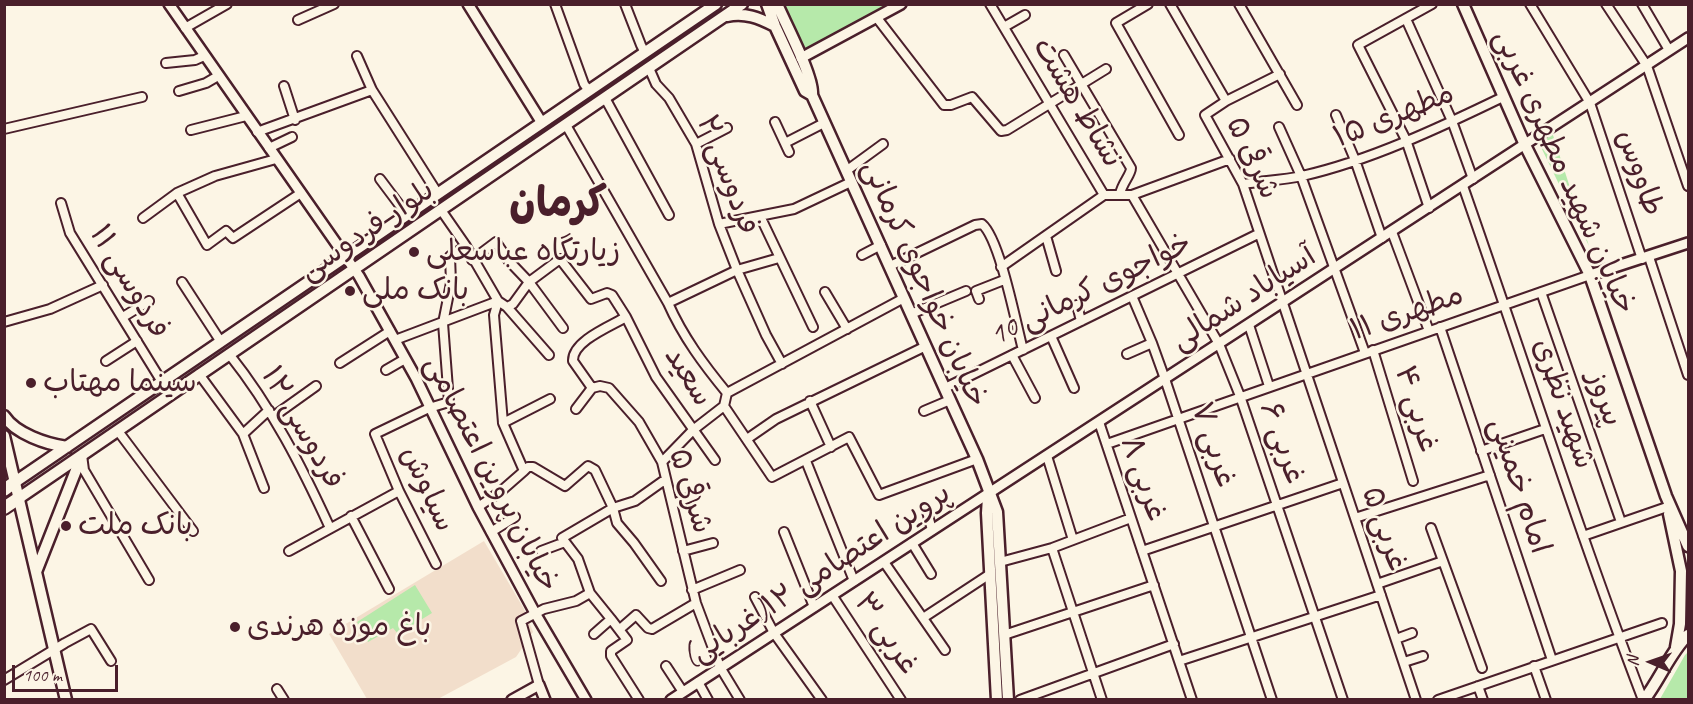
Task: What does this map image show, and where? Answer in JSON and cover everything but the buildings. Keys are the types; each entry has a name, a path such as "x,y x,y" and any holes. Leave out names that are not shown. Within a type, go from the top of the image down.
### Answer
{"main road":[{"name":"بلوار فردوسی","path":"15,482 716,4"},
{"name":"بلوار فردوسی","path":"19,498 742,4"},
{"path":"767,4 805,91 812,95 801,58 777,4"},
{"name":"خیابان شهید مطهری غربی","path":"1463,4 1503,97 1590,275 1666,502"},
{"path":"724,17 746,14 775,26"},
{"name":"خیابان خواجوی کرمانی","path":"812,95 977,459 997,512 1008,699"},
{"path":"542,123 549,136"},
{"path":"4,416 8,422 26,434 67,447"},
{"path":"4,436 66,699"},
{"path":"36,572 82,455"},
{"path":"4,490 15,482"},
{"path":"989,494 987,513 997,699"},
{"path":"4,508 19,498"},
{"path":"1666,502 1689,546"},
{"path":"1666,502 1683,579 1689,582"},
{"path":"1644,699 1666,668 1676,647 1680,624 1681,571"},
{"path":"1676,647 1689,635"}],"street":[{"name":"خیابان پروین اعتصامی","path":"169,4 354,269 405,359 478,507 535,614 586,699"},
{"path":"185,28 227,4"},
{"path":"298,20 334,4"},
{"path":"468,4 542,123"},
{"path":"555,4 584,84 589,91"},
{"path":"625,4 640,45 645,52"},
{"path":"801,58 901,4"},
{"name":"نشاط هشت","path":"990,4 1104,195"},
{"path":"1148,4 1116,23 1179,135"},
{"path":"1170,4 1226,101"},
{"path":"1239,4 1297,105"},
{"path":"1429,208 1406,140 1358,45 1432,4"},
{"name":"طاووس","path":"1530,4 1590,103 1689,375"},
{"path":"1606,4 1647,66 1689,186"},
{"path":"1642,4 1669,50"},
{"path":"1004,27 1025,15"},
{"path":"877,18 944,105 972,98 1001,131 1106,69"},
{"path":"1406,19 1452,121 1473,179"},
{"name":"آسیاباد شمالی","path":"989,494 1689,38"},
{"path":"1065,55 1131,168 1131,173 1121,187 1120,195"},
{"path":"166,63 195,60 204,56"},
{"path":"357,56 372,90 438,194"},
{"name":"فردوسی ۲","path":"649,68 656,84 669,98 696,144 719,224 766,335 782,364"},
{"name":"شرقی ۵","path":"1280,74 1226,101 1206,112 1205,115 1243,184 1306,374"},
{"path":"179,91 206,83 218,76"},
{"path":"284,86 295,120"},
{"path":"257,132 372,90"},
{"path":"4,129 142,97"},
{"name":"مطهری ۱۵","path":"1243,184 1301,176 1355,160 1452,121 1503,97"},
{"path":"605,98 669,215"},
{"path":"1336,115 1355,160 1382,238"},
{"path":"191,130 246,116"},
{"path":"775,122 789,152"},
{"path":"785,143 824,123"},
{"path":"566,125 668,303 679,328 707,369 728,393"},
{"name":"۴ غربی","path":"1279,127 1301,176 1369,352 1413,481"},
{"path":"696,144 727,128"},
{"path":"269,148 292,137"},
{"path":"846,171 883,144"},
{"path":"143,218 177,193 215,176 276,159"},
{"path":"1001,267 1104,195 1132,195 1230,159"},
{"path":"380,179 407,215"},
{"path":"719,224 794,209 851,182"},
{"name":"شهید نظری","path":"1463,186 1545,429 1619,637 1644,699"},
{"path":"177,193 207,246 226,231 233,238 301,194"},
{"name":"۶ غربی","path":"1132,195 1219,344 1240,396 1343,699"},
{"name":"فردوسی ۱۱","path":"61,203 70,233 162,382"},
{"path":"441,210 466,246 472,260 498,301 507,307 549,355"},
{"path":"760,216 813,327"},
{"path":"890,266 975,225 982,224 988,229 1001,267 1023,350"},
{"path":"1392,232 1429,331"},
{"name":"خواجوی کرمانی 10","path":"945,388 1258,234"},
{"path":"1046,236 1056,271"},
{"path":"472,260 496,242 563,328"},
{"path":"1590,275 1689,243"},
{"path":"862,255 881,245"},
{"path":"429,408 449,402 443,323 451,283 450,256 466,246"},
{"path":"668,303 737,270 779,258"},
{"name":"سعید","path":"529,282 560,259 591,299 608,293 612,296 626,317 656,377 715,460"},
{"name":"مطهری ۱۱","path":"1107,444 1590,275"},
{"path":"979,299 976,291 1004,280"},
{"path":"182,282 221,342"},
{"path":"507,307 513,304 529,282"},
{"path":"4,322 50,309 103,285"},
{"path":"911,314 966,291"},
{"path":"825,292 846,329"},
{"name":"پیروز","path":"1541,292 1621,522"},
{"name":"۷ غربی","path":"1132,296 1152,343 1179,419 1272,699"},
{"path":"662,462 693,430 724,406 728,393 904,298"},
{"path":"123,317 149,301"},
{"path":"340,363 392,336 443,323 498,301"},
{"path":"498,301 494,315 503,423 524,471"},
{"path":"1077,305 1081,321"},
{"path":"576,409 592,388 573,361 574,351 584,341 626,317"},
{"path":"1249,325 1269,386"},
{"name":"امام خمینی","path":"1440,327 1551,660"},
{"path":"1050,336 1074,388"},
{"path":"106,361 137,341"},
{"path":"1127,354 1152,343"},
{"path":"747,440 776,418 926,346"},
{"name":"فردوسی ۱۲","path":"229,354 271,413 305,475 330,528"},
{"path":"1012,355 1035,398"},
{"path":"386,370 405,359"},
{"name":"۵ غربی","path":"1306,374 1416,699"},
{"path":"199,375 243,434 264,489"},
{"path":"243,434 271,413 316,386"},
{"name":"شرقی ۵","path":"592,388 600,386 609,388 639,422 662,462 696,603 720,668 740,699"},
{"path":"503,423 550,399"},
{"path":"924,411 950,400"},
{"path":"810,401 831,447"},
{"path":"724,406 772,477 849,437 879,495 977,459"},
{"name":"سیاوش","path":"429,408 375,434 399,490 436,564"},
{"name":"۸ غربی","path":"1099,422 1192,699"},
{"path":"1482,451 1545,429"},
{"path":"118,431 193,531"},
{"path":"82,455 84,470 149,580"},
{"path":"1047,456 1073,540"},
{"path":"806,461 854,581"},
{"path":"478,507 500,492 528,467 534,467 565,486 588,466 595,470 613,508 617,523 661,581"},
{"path":"1355,518 1490,475"},
{"path":"639,699 610,653 627,640 590,593 578,559 562,538 613,508 635,501 666,479"},
{"path":"1142,551 1343,483"},
{"name":"فردوسی ۱۲","path":"290,551 399,490"},
{"name":"پروین اعتصامی ۱۲(غربایی)","path":"671,699 989,494"},
{"path":"673,504 695,495"},
{"path":"1583,536 1666,502"},
{"path":"926,508 932,530"},
{"path":"351,516 388,590"},
{"path":"492,532 515,517"},
{"path":"1000,562 1052,548 1131,518"},
{"path":"1431,528 1482,668"},
{"path":"784,532 814,607"},
{"path":"541,551 565,542"},
{"path":"683,551 713,543"},
{"path":"912,543 931,574"},
{"path":"1052,548 1102,699"},
{"path":"1377,584 1443,561"},
{"path":"884,562 945,650"},
{"path":"692,590 740,570"},
{"path":"923,618 990,574"},
{"path":"1004,635 1154,585"},
{"path":"545,699 520,621 544,609 576,601 590,593"},
{"name":"غربی ۳","path":"832,595 901,699"},
{"path":"1179,661 1381,595"},
{"path":"755,597 774,633 822,699"},
{"path":"620,629 636,615 648,628 652,628 696,603"},
{"path":"594,634 611,619"},
{"path":"1438,699 1662,623"},
{"path":"4,680 91,629 111,661"},
{"path":"1396,639 1412,633"},
{"path":"1020,699 1174,644"},
{"path":"1404,662 1423,656"},
{"path":"666,666 683,692"},
{"path":"1534,666 1546,699"},
{"path":"698,682 708,699"},
{"path":"512,699 539,685"},
{"path":"1478,686 1483,699"},
{"path":"276,689 284,699"}],"shaded area":[{"path":"484,541 524,609 533,632 516,657 436,700 367,699 329,634"}],"green space":[{"path":"780,5 886,5 801,52"},
{"path":"1552,132 1589,246 1538,141"},
{"path":"415,585 432,613 398,634 393,628 368,642 357,622"},
{"path":"1688,652 1688,699 1660,699 1685,655"}],"place":[{"name":"زیارتگاه عباسعلی","path":"414,252"},
{"name":"بانک ملی","path":"350,291"},
{"name":"سینما مهتاب","path":"31,383"},
{"name":"بانک ملت","path":"66,526"},
{"name":"باغ موزه هرندی","path":"235,627"}],"district":[{"name":"کرمان","path":"558,205"}]}
